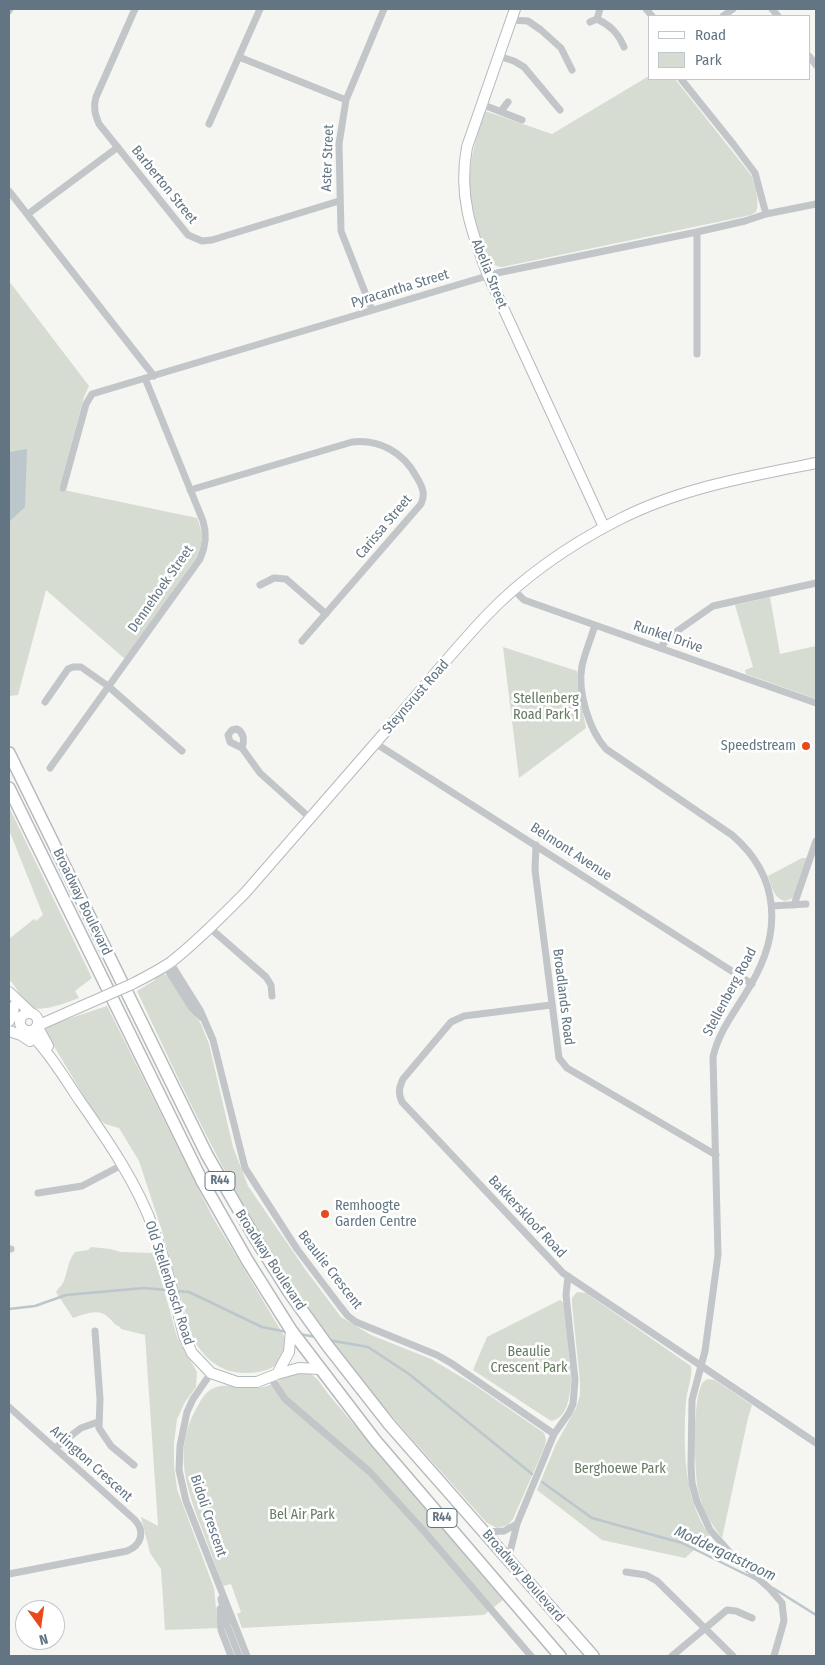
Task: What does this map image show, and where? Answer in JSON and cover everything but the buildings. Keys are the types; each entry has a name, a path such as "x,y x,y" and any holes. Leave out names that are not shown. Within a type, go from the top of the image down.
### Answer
{"main road":[{"name":"Broadway Boulevard","path":"9,753 207,1155 289,1292 389,1424 593,1656"},
{"name":"Broadway Boulevard","path":"9,788 202,1181 247,1260 291,1330 375,1440 560,1656"}],"street":[{"name":"Barberton Street","path":"135,9 94,103 96,116 99,124 185,232 192,238 202,241 212,240 339,201"},
{"path":"209,124 260,9"},
{"name":"Aster Street","path":"372,310 342,237 338,144 346,100 384,9"},
{"name":"Abelia Street","path":"515,9 467,147 463,167 464,191 472,233 488,275 604,528"},
{"path":"600,9 594,20 612,28 618,33 624,47"},
{"path":"511,20 528,22 541,30 561,48 572,70"},
{"path":"498,56 514,61 524,67 560,110"},
{"path":"239,57 346,100"},
{"path":"682,80 755,173 766,214"},
{"path":"501,111 508,102"},
{"path":"481,104 522,120"},
{"path":"28,214 118,147"},
{"path":"9,191 154,376"},
{"name":"Pyracantha Street","path":"63,488 86,404 89,397 96,393 488,275 697,232 766,214 816,204"},
{"path":"697,232 698,354"},
{"name":"Dennehoek Street","path":"50,768 202,553 206,541 205,528 145,378"},
{"name":"Carissa Street","path":"190,490 352,442 372,442 401,455 410,464 422,485 424,495 421,504 302,641"},
{"name":"Steynsrust Road","path":"32,1028 130,985 164,966 210,928 245,893 487,615 539,569 569,548 604,528 656,503 700,489 816,463"},
{"path":"260,585 274,578 281,577 286,579 326,614"},
{"path":"660,648 670,636 713,606 816,583"},
{"name":"Runkel Drive","path":"514,590 524,600 816,703"},
{"name":"Stellenberg Road","path":"595,625 582,667 582,678 589,722 599,740 606,748 745,846 761,872 772,906 773,924 766,952 752,984 721,1034 713,1057 718,1255 705,1351 694,1389 691,1415 691,1467 695,1492 710,1530 733,1556 777,1596 784,1612 782,1633 774,1656"},
{"path":"45,702 68,669 81,667 108,686 182,751"},
{"name":"Belmont Avenue","path":"375,743 752,984"},
{"path":"242,748 260,773 310,818"},
{"path":"794,905 816,842"},
{"name":"Broadlands Road","path":"536,845 535,870 559,1058 567,1068 716,1155"},
{"path":"772,906 806,904"},
{"path":"210,928 266,977 271,985 272,996"},
{"name":"Beaulie Crescent","path":"164,966 200,1010 213,1040 245,1168 297,1249 348,1316 361,1324 437,1355 451,1363 554,1434"},
{"path":"9,994 20,1019 20,1025 32,1028"},
{"path":"9,994 38,1018 32,1028"},
{"path":"9,1021 13,1014 14,1006"},
{"name":"Bakkerskloof Road","path":"551,1006 456,1018 403,1079 399,1088 402,1102 557,1267 701,1367 816,1443"},
{"name":"Steynsrust Road","path":"32,1014 66,1012"},
{"path":"9,1025 20,1019 23,1015 32,1014"},
{"path":"9,1031 32,1028"},
{"name":"Old Stellenbosch Road","path":"32,1028 54,1064 112,1148 144,1207 154,1229 188,1347 198,1361 211,1373 237,1382 257,1382 273,1375 299,1368 320,1370"},
{"name":"Old Stellenbosch Road","path":"32,1028 63,1070 66,1080"},
{"path":"9,1031 21,1035 30,1041 54,1064"},
{"path":"38,1193 82,1186 122,1165"},
{"path":"508,1560 517,1524 554,1434 569,1413 575,1392 566,1295 568,1276"},
{"path":"291,1330 289,1352 273,1375 285,1399 370,1472 423,1530 531,1656"},
{"path":"95,1331 100,1399 99,1428 105,1439 134,1465"},
{"name":"Bidoli Crescent","path":"211,1373 187,1412 180,1446 179,1470 186,1501 218,1584 227,1625 239,1656"},
{"name":"Arlington Crescent","path":"9,1407 138,1522 141,1529 141,1536 137,1545 128,1551 9,1574"},
{"path":"55,1448 81,1428 98,1422"},
{"path":"484,1532 504,1531 517,1524"},
{"path":"626,1572 646,1576 657,1581 733,1656"},
{"path":"672,1656 728,1610 736,1610 752,1618"},
{"name":"Bidoli Crescent","path":"224,1611 221,1630 231,1656"},
{"name":"Bidoli Crescent","path":"224,1611 247,1656"}],"green space":[{"path":"648,77 648,80 676,80 751,175 757,198 756,212 751,215 502,267 495,265 487,253 473,209 470,178 474,147 485,111 552,134"},
{"path":"9,281 89,386 84,397 59,489 197,518 202,538 197,557 125,659 46,590 18,695 9,696"},
{"path":"770,597 780,654 816,646 816,699 746,674 745,670 753,667 735,605"},
{"name":"Stellenberg Road Park 1","path":"503,647 577,671 577,683 586,728 519,778"},
{"path":"9,807 92,978 75,991 79,998 47,1008 34,1008 27,1004 11,981 9,982 9,939 34,919 36,921 43,915 9,830"},
{"path":"802,858 808,858 793,898 785,901 778,897 768,876"},
{"path":"160,974 169,977 201,1024 209,1044 233,1147 248,1186 305,1269 341,1317 371,1335 431,1359 473,1384 544,1433 546,1439 545,1446 513,1519 508,1525 497,1528 487,1523 376,1398 315,1316 260,1233 222,1165 137,991 155,980 154,978"},
{"path":"107,1006 212,1216 283,1334 286,1347 284,1356 278,1364 268,1369 246,1373 224,1369 210,1360 196,1344 139,1161 119,1128 105,1124 96,1116 46,1033 46,1028 50,1025"},
{"path":"91,1247 121,1252 154,1253 177,1337 197,1372 196,1387 185,1402 177,1419 174,1466 177,1489 214,1588 218,1628 165,1630 161,1569 150,1553 141,1517 158,1526 145,1335 121,1329 104,1314 96,1312 73,1318 56,1292 63,1283 70,1260 75,1252 88,1250"},
{"name":"Berghoewe Park","path":"577,1292 586,1293 691,1366 685,1418 687,1471 694,1506 710,1536 685,1558 602,1540 537,1490 556,1444 576,1408 580,1395 572,1304 572,1298"},
{"name":"Beaulie Crescent Park","path":"560,1300 564,1303 571,1381 569,1399 565,1411 557,1419 551,1421 473,1370 487,1337"},
{"name":"Bel Air Park","path":"309,1372 318,1380 503,1600 484,1615 242,1628 237,1614 241,1612 231,1584 223,1586 191,1500 187,1485 184,1456 188,1426 203,1398 214,1388 226,1385 251,1388 263,1387 292,1373"},
{"name":"Berghoewe Park","path":"707,1379 715,1380 752,1405 722,1538 711,1523 703,1506 697,1484 695,1421 699,1393 703,1382"}],"shaded area":[{"path":"27,449 25,507 9,522 9,452"}],"waterway":[{"name":"Moddergatstroom","path":"9,1309 35,1306 66,1295 144,1288 167,1290"},
{"name":"Moddergatstroom","path":"177,1291 189,1292 262,1327 287,1332"},
{"name":"Moddergatstroom","path":"299,1334 316,1337"},
{"name":"Moddergatstroom","path":"328,1340 368,1347 409,1374 532,1474"},
{"name":"Moddergatstroom","path":"542,1482 592,1518 682,1543 755,1579"},
{"name":"Moddergatstroom","path":"773,1588 816,1615"}],"place":[{"name":"Speedstream","path":"806,746"},
{"name":"Remhoogte Garden Centre","path":"325,1214"}]}
